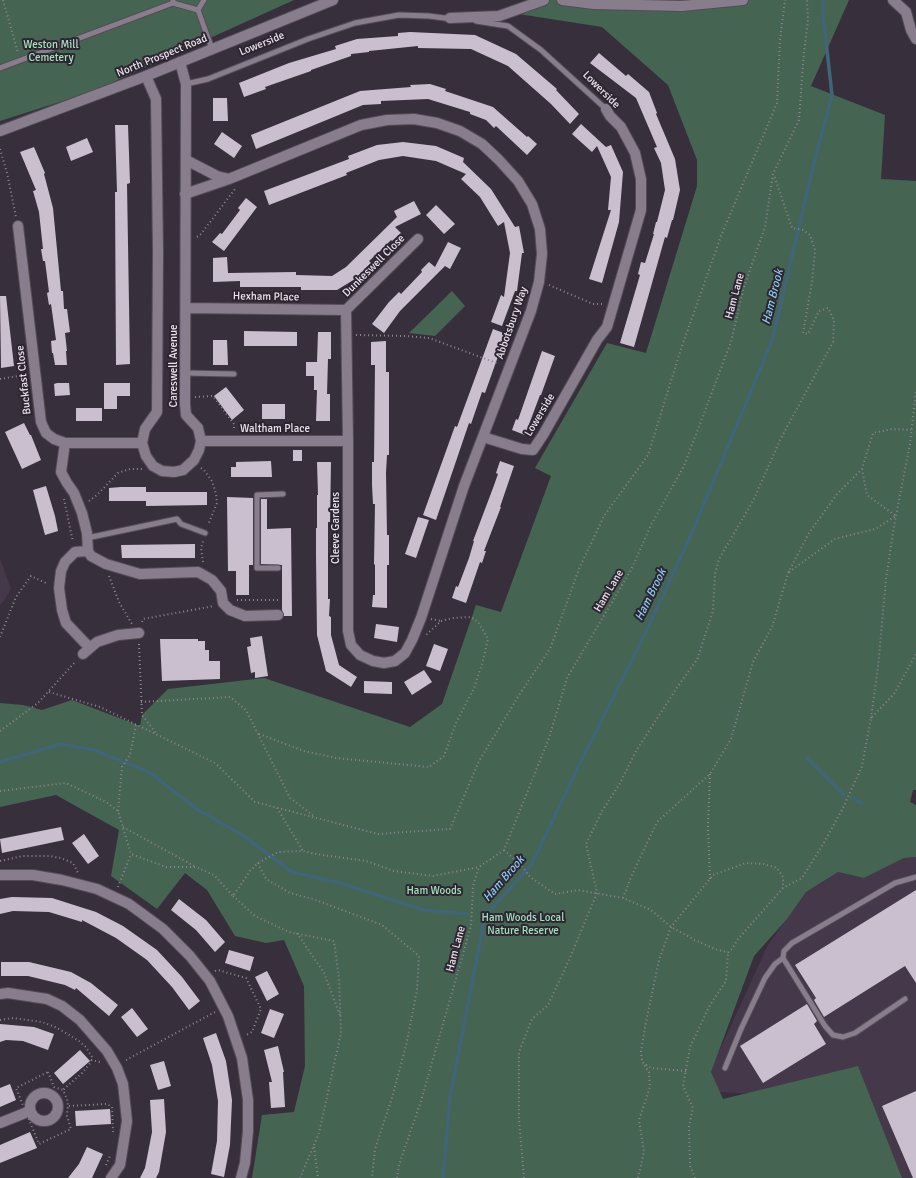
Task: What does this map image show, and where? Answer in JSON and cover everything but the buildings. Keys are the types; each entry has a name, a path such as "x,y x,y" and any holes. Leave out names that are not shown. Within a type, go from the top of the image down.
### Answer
{"street":[{"name":"North Prospect Road","path":"0,131 146,76 333,0"},
{"path":"450,18 499,16 544,0"},
{"path":"562,0 594,4 682,6 743,0"},
{"path":"893,0 906,12 911,30 916,39"},
{"name":"Careswell Avenue","path":"180,62 186,84 186,415 198,428 201,440"},
{"name":"Careswell Avenue","path":"142,443 145,429 157,412 158,252 156,100 146,76"},
{"name":"Lowerside","path":"482,437 522,449 533,450 597,340 607,327 641,210 642,179 635,153 620,127 606,109"},
{"name":"Abbotsbury Way","path":"185,194 229,179 361,125 387,120 414,119 437,123 460,131 482,144 518,181 532,204 540,229 542,254 539,282 531,311 464,486 420,618"},
{"path":"186,160 217,176 229,179"},
{"name":"Buckfast Close","path":"18,226 41,422 46,433 54,439 65,443 142,443"},
{"name":"Dunkeswell Close","path":"346,310 418,239"},
{"name":"Hexham Place","path":"186,308 346,310"},
{"name":"Cleeve Gardens","path":"346,310 348,631 351,646 360,655 373,661 384,663 395,661 405,653 414,636 420,618"},
{"path":"142,443 146,456 153,466 162,471 174,472 183,470 191,462 199,450 201,440"},
{"name":"Waltham Place","path":"201,440 348,441"},
{"path":"65,443 61,472 74,493 82,512 88,551 91,556 106,564 140,574 198,572 211,580 221,591 223,603 230,610 245,616 278,615"},
{"path":"88,551 75,552 65,562 61,571 59,588 62,610 66,623 85,643 90,646"},
{"path":"83,654 90,646 97,642 118,635 138,633"},
{"path":"0,875 33,875 80,884 97,889 129,904 163,929 190,956 210,981 224,1008 242,1058 248,1100 248,1131 245,1163 241,1178"},
{"path":"0,994 8,993 47,999 62,1006 80,1020 96,1036 107,1051 116,1066 123,1084 127,1121 120,1165 111,1178"},
{"path":"0,1123 28,1112"}],"lane":[{"path":"198,10 204,0"},
{"path":"0,68 173,1 198,10"},
{"path":"198,10 212,49"},
{"name":"Lowerside","path":"186,84 208,79 308,39 355,23 399,15 450,18 508,26 541,50 606,109"},
{"path":"185,373 234,374"},
{"path":"278,568 257,568 257,495 283,494"},
{"path":"87,538 177,519 181,524 205,533"},
{"path":"905,999 855,1034 844,1037 833,1034 826,1026 783,958 784,951 792,943 895,883 916,877"},
{"path":"725,1068 741,1029 765,978 775,964 783,958"}],"path":[{"path":"3,0 20,61"},
{"path":"49,692 100,707 215,763 255,802 378,834 450,829 479,761 521,692 550,649 579,569 604,516 648,455 681,349 721,236 777,103 780,40 785,0"},
{"name":"Ham Lane","path":"504,850 549,738 567,678 631,570 650,525 684,466 731,342 744,287 765,227 773,174 799,120 808,20 807,0"},
{"path":"0,149 7,173 18,226"},
{"path":"0,160 2,156"},
{"path":"186,243 201,234 235,189 240,174"},
{"path":"524,1178 519,1120 519,1052 532,1019 548,1005 569,960 596,893 586,844 602,811 619,785 636,751 697,660 713,610 715,574 719,559 753,501 780,440 832,342 834,320 828,308 818,311 808,334 803,333 812,282 814,250 810,235 803,230 792,228 773,174"},
{"path":"552,286 593,304 613,303"},
{"path":"356,335 430,338 497,363"},
{"path":"0,379 36,373"},
{"path":"695,1178 690,1166 689,1126 693,1108 683,1086 690,1047 710,1005 726,981 728,952 783,888 802,878 843,808 862,766 871,718 878,667 886,579 910,444 916,391"},
{"path":"206,397 212,396 234,424 233,441"},
{"path":"896,516 867,495 862,469 873,433 892,429 911,430"},
{"path":"191,462 204,470 212,481 216,494 217,503 205,533 201,548 205,571 211,580"},
{"path":"78,504 91,501 118,473 130,469 145,469 153,466"},
{"path":"623,898 631,877 657,822 710,774 731,739 753,662 772,627 788,573 809,532 837,494 862,469"},
{"path":"65,480 61,486 75,552"},
{"path":"788,573 835,539 875,529 896,516"},
{"path":"106,564 111,585 119,602 138,633"},
{"path":"0,637 16,597 31,576 59,588"},
{"path":"156,734 142,715 138,633 143,619 202,609 229,601 278,600"},
{"path":"258,734 304,751 336,758 429,768 444,756 456,723 474,688 488,639 478,622 471,617 453,618 441,621 426,636 414,636"},
{"path":"0,731 38,704 83,654"},
{"path":"871,718 894,694 916,654"},
{"path":"141,702 230,697 246,710 290,798 316,818"},
{"path":"114,897 131,854 118,811 122,768 130,755 136,724"},
{"path":"710,774 708,827 710,879"},
{"path":"0,791 66,783 106,802 118,811"},
{"path":"277,808 304,851"},
{"path":"123,827 196,867 214,875 254,916 289,932 334,941 339,978 341,1033 319,1133 300,1178"},
{"path":"233,896 250,871 258,864 278,852 304,851 366,861 394,871 433,876 479,867 504,850 520,864 530,877 555,894 578,890 623,898 651,910 671,927 695,940 717,950 728,952"},
{"path":"131,854 166,867 196,867"},
{"path":"0,861 23,856 50,856 61,858 73,863 80,884"},
{"path":"638,1178 644,1152 638,1120 650,1087 649,1072 642,1062 641,1050 659,960 671,927 713,875 746,863 764,864 777,868 783,877 783,888"},
{"path":"258,864 266,879 290,893 313,899 382,925 419,956 417,990 406,1046 376,1149 372,1178"},
{"name":"Ham Lane","path":"397,1178 399,1165 422,1101 471,926 473,886 479,867"},
{"path":"296,933 324,972 341,1018"},
{"path":"206,976 218,970 246,978 261,1009 252,1032 236,1039"},
{"path":"116,1066 224,1008"},
{"path":"0,1020 13,1018 42,1022 66,1033 86,1047 92,1057 91,1062 82,1073 63,1090"},
{"path":"642,1062 651,1068 686,1071"},
{"path":"48,1072 54,1087 63,1090 68,1106 67,1116 71,1129 39,1144 28,1112 16,1088 48,1072"},
{"path":"68,1106 107,1104 112,1107 113,1137"},
{"path":"313,1146 318,1178"},
{"path":"105,1167 110,1155"}],"shaded area":[{"path":"0,559 11,589 0,605"},
{"path":"916,857 916,1178 861,1178 758,1094 701,1091 768,945 806,892 838,872 864,878 904,858"}],"green space":[{"name":"Weston Mill Cemetery","path":"0,0 294,0 91,92 0,121"},
{"name":"Ham Woods","path":"543,0 849,0 811,86 885,115 881,179 916,181 916,790 913,790 910,802 916,805 916,857 904,858 864,878 838,872 806,892 787,919 754,956 711,1072 723,1099 858,1066 902,1178 252,1178 262,1115 294,1112 305,1066 304,986 284,940 266,943 235,936 207,890 185,873 157,909 111,876 119,830 56,795 0,807 0,703 23,705 42,710 72,700 140,726 142,715 168,689 264,678 410,727 442,704 476,605 501,612 551,476 535,468 607,343 646,353 697,186 697,160 668,85 602,27 506,12"},
{"path":"452,291 465,306 435,336 409,333"}],"waterway":[{"name":"Ham Brook","path":"443,1178 450,1097 485,916 532,864 581,761 642,640 687,544 772,341 813,167 832,95 823,14 823,0"},
{"path":"0,762 60,744 94,750 149,772 198,810 241,834 292,872 340,883 424,910 467,914"},
{"path":"807,758 844,795"},
{"path":"852,798 862,803"}],"park label":[{"name":"Ham Woods Local Nature Reserve","path":"523,924"}]}
